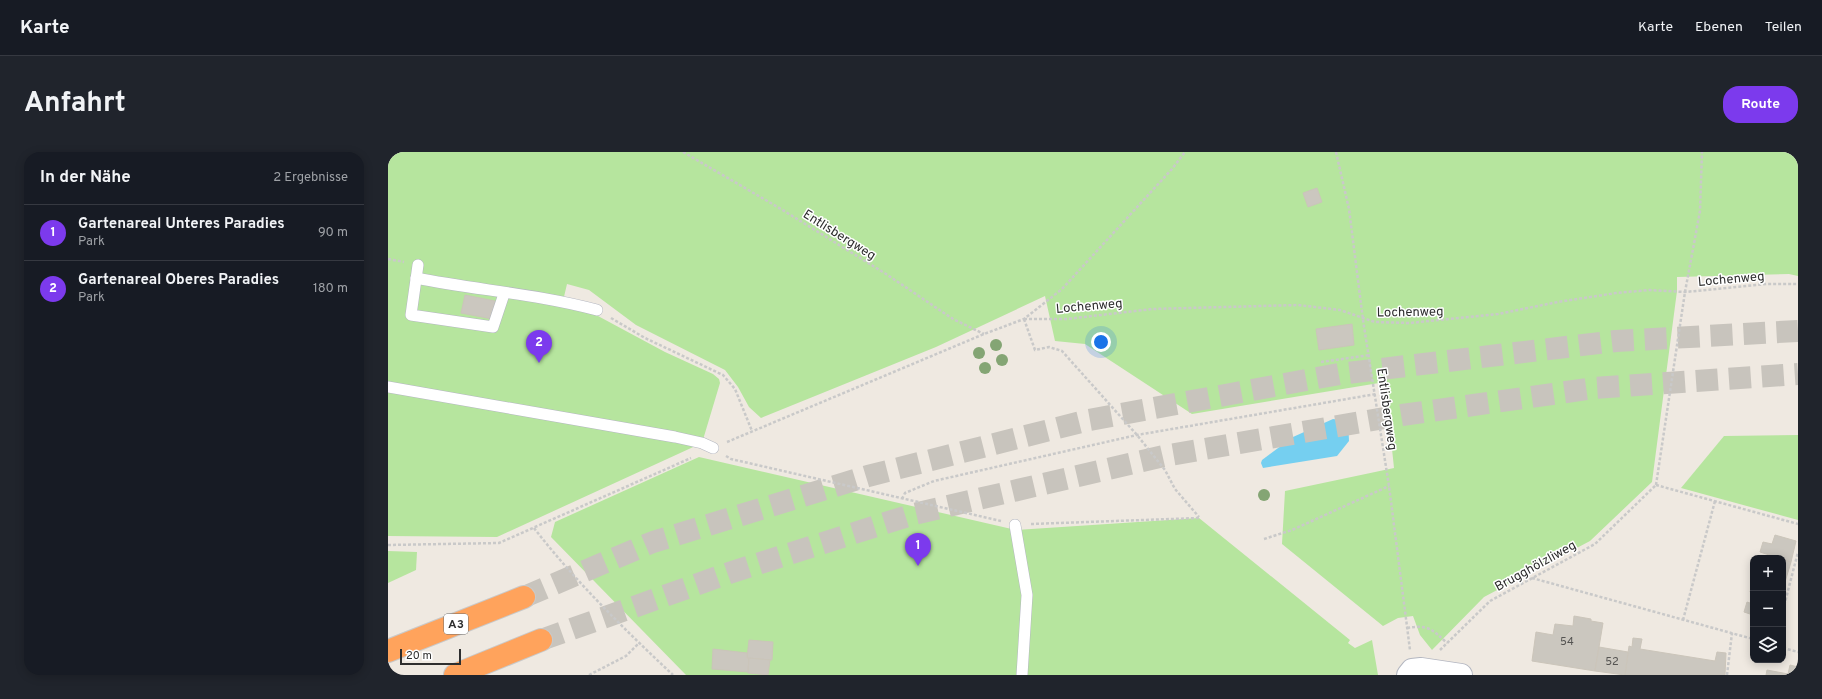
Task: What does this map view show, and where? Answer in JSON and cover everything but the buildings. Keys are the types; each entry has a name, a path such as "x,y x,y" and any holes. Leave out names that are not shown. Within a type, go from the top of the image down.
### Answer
{"highway":[{"name":"A3","path":"388,652 524,597"},
{"path":"455,675 541,640"}],"street":[{"path":"1418,672 1461,675"}],"lane":[{"path":"418,264 411,315 493,328 504,294"},
{"path":"416,278 504,294 563,301 597,310"},
{"path":"388,387 675,437 702,443 713,448"},
{"path":"1015,525 1027,595 1022,675"}],"path":[{"name":"Entlisbergweg","path":"684,152 781,209 886,274 953,319 984,334 1024,319"},
{"path":"713,448 731,458 1015,525 1199,518 1175,489 1165,470 1137,435 1062,351 1048,347 1035,350 1024,319 1062,289 1172,169 1185,152"},
{"name":"Entlisbergweg","path":"1336,152 1349,209 1363,320 1376,393 1389,486 1407,628 1418,672"},
{"path":"1702,152 1700,211 1685,292 1656,485 1798,524"},
{"name":"Lochenweg","path":"1024,319 1067,319 1152,309 1298,305 1340,310 1363,320 1375,322 1440,321 1498,314 1558,302 1616,293 1649,290 1685,292 1767,284 1798,284"},
{"path":"1321,362 1370,355"},
{"path":"902,499 905,493 934,481 1137,435 1376,393"},
{"path":"1302,405 1376,393"},
{"name":"Brugghölzliweg","path":"1418,672 1490,601 1595,544 1656,485"},
{"path":"1264,539 1292,530 1389,486"},
{"path":"1683,620 1715,501"},
{"path":"534,528 562,563 639,643 674,675"},
{"path":"1786,598 1798,552"},
{"path":"1532,578 1750,638"},
{"path":"1407,628 1420,625 1435,632 1447,643"},
{"path":"1727,675 1732,633"},
{"path":"589,675 626,656 639,643"},
{"path":"1786,649 1798,652"}],"green space":[{"path":"388,152 1798,152 1798,276 1789,274 1677,277 1677,291 1652,482 1590,541 1484,597 1432,650 1420,635 1413,616 1398,618 1383,626 1282,544 1285,491 1394,468 1385,382 1192,414 1085,344 1055,341 1045,296 936,347 761,418 749,407 738,387 725,370 636,325 589,290 567,284 563,301 598,316 665,352 713,374 719,379 720,383 702,443 497,537 388,536"},
{"path":"1798,435 1798,520 1681,488 1724,436"},
{"path":"699,457 1016,530 1199,518 1350,640 1348,643 1355,648 1372,640 1378,675 686,675 551,537 555,522"},
{"path":"388,551 417,552 416,570 388,583"}],"water":[{"path":"1333,419 1348,421 1349,441 1337,456 1263,468 1261,463 1262,460 1293,437"}],"tunnel":[{"path":"524,597 653,542 868,476 1089,420 1339,374 1616,341 1798,331"},
{"path":"541,640 729,573 914,514 1164,456 1402,415 1595,388 1798,374"}],"place":[{"name":"Gartenareal Oberes Paradies","path":"539,363"},
{"name":"Gartenareal Unteres Paradies","path":"918,566"}]}
